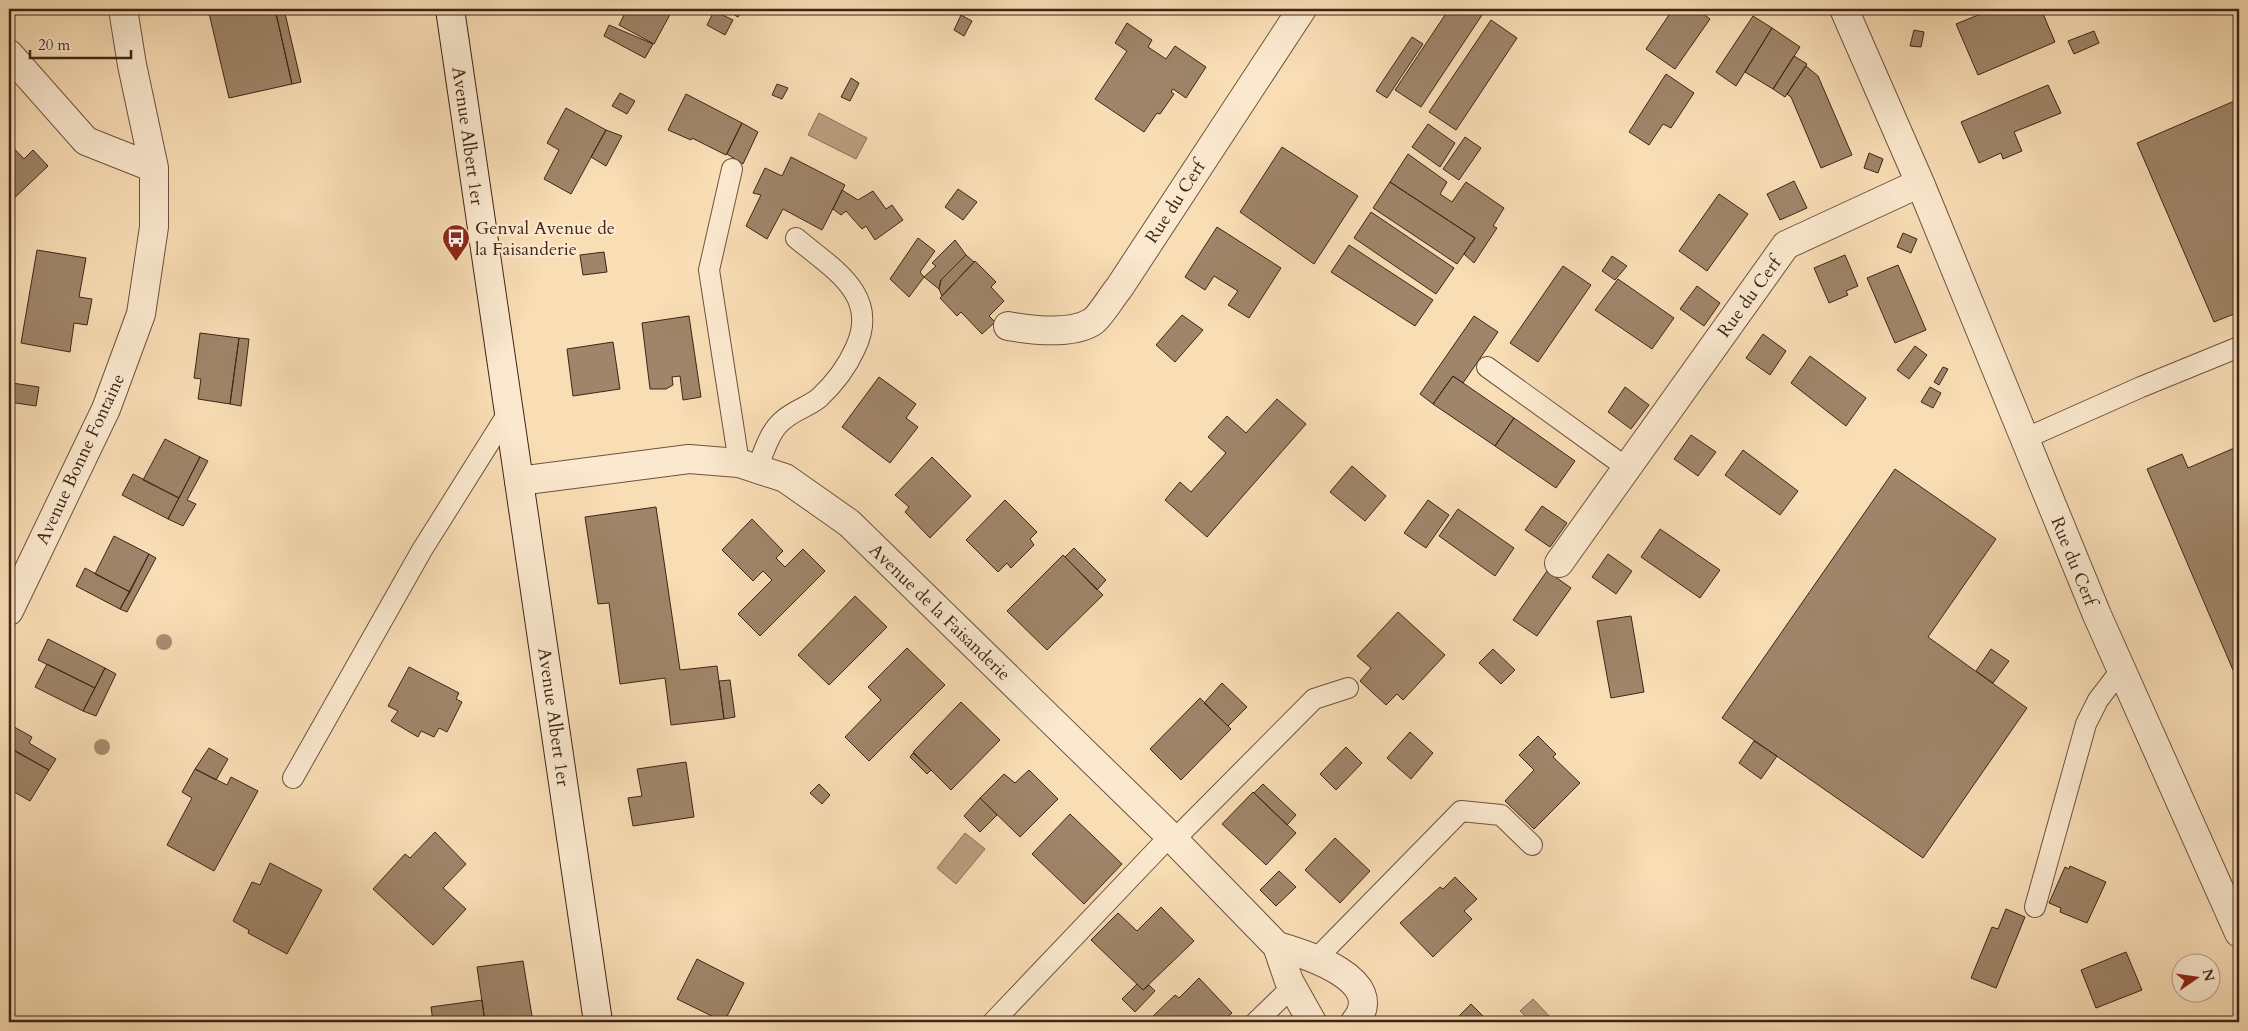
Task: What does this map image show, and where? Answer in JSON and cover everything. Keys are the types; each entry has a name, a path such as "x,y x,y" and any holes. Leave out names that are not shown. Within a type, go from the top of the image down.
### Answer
{"street":[{"name":"Avenue Bonne Fontaine","path":"9,610 106,409 141,314 154,227 154,168 132,65 123,9"},
{"name":"Avenue Albert 1er","path":"450,9 598,1022"},
{"name":"Rue du Cerf","path":"1008,326 1046,331 1093,322 1118,288 1302,9"},
{"name":"Rue du Cerf","path":"1844,9 1920,183 2024,439 2121,670 2239,933"},
{"path":"9,54 86,140 154,168"},
{"name":"Rue du Cerf","path":"1559,563 1786,245 1920,183"},
{"name":"Avenue de la Faisanderie","path":"519,481 689,459 748,466 784,478 849,523 1172,838 1277,946 1292,987 1312,1022"},
{"name":"Avenue de la Faisanderie","path":"1277,946 1343,973 1357,985 1363,999 1362,1013 1355,1022"}],"lane":[{"path":"732,169 709,270 748,466"},
{"path":"748,466 780,422 817,399 846,368 859,342 864,325 863,312 857,297 848,283 796,238"},
{"path":"2024,439 2239,346"},
{"path":"1487,367 1627,468"},
{"path":"293,778 422,550 508,413"},
{"path":"2035,907 2086,724 2098,700 2121,670"},
{"path":"993,1022 1172,838 1314,699 1348,688"},
{"path":"1315,960 1462,811 1500,814 1532,846"},
{"path":"1256,1022 1292,987"}],"shaded area":[{"path":"819,113 867,138 856,159 808,135"},
{"path":"965,833 985,849 956,884 937,868"},
{"path":"1533,999 1555,1022 1531,1022 1520,1011"}],"building":[{"path":"208,9 275,9 292,84 229,98"},
{"path":"275,9 284,9 301,82 292,84"},
{"path":"627,9 673,9 654,44 619,25"},
{"path":"724,9 743,9 738,17"},
{"path":"1449,9 1473,9 1482,15 1421,107 1395,90"},
{"path":"1673,9 1696,9 1710,19 1675,69 1646,49"},
{"path":"1993,9 2041,9 2055,42 1978,75 1956,24"},
{"path":"714,11 733,20 725,35 707,25"},
{"path":"961,15 972,21 964,36 954,30"},
{"path":"1753,16 1772,28 1736,86 1716,72"},
{"path":"1491,20 1517,38 1456,130 1429,112"},
{"path":"1127,23 1152,40 1148,47 1166,59 1175,46 1206,67 1186,98 1173,89 1171,92 1174,94 1160,114 1157,113 1144,132 1095,99 1127,51 1115,43"},
{"path":"609,25 653,44 645,58 604,36"},
{"path":"1772,28 1800,47 1773,89 1745,72"},
{"path":"1914,30 1924,32 1921,47 1910,46"},
{"path":"2094,31 2099,43 2074,54 2068,41"},
{"path":"1412,37 1423,44 1387,98 1376,91"},
{"path":"1794,56 1807,64 1785,97 1773,89"},
{"path":"1806,66 1818,76 1852,155 1821,168 1791,97 1787,94"},
{"path":"1666,74 1694,93 1671,128 1663,124 1649,145 1629,132"},
{"path":"851,78 859,83 850,101 841,97"},
{"path":"777,84 788,88 782,99 772,95"},
{"path":"2048,85 2061,113 2014,132 2022,151 2003,159 2001,153 1979,163 1961,122"},
{"path":"620,93 635,101 627,114 612,106"},
{"path":"686,94 742,123 726,155 692,138 691,140 668,130"},
{"path":"2239,99 2239,312 2214,322 2137,143"},
{"path":"566,108 606,130 571,194 544,179 559,150 547,143"},
{"path":"742,123 758,132 743,164 727,154"},
{"path":"1428,124 1455,143 1440,167 1412,147"},
{"path":"606,130 622,136 606,166 591,157"},
{"path":"1465,137 1481,148 1459,180 1443,169"},
{"path":"9,143 24,159 33,150 48,166 9,203"},
{"path":"1282,147 1358,196 1314,264 1240,212"},
{"path":"1869,153 1883,159 1878,173 1864,168"},
{"path":"1408,154 1447,182 1440,194 1452,202 1466,182 1504,208 1493,226 1497,228 1474,263 1464,254 1475,238 1390,182"},
{"path":"791,157 845,185 822,230 783,209 767,239 746,226 761,195 753,193 765,168 782,176"},
{"path":"1794,181 1807,208 1780,220 1767,194"},
{"path":"1390,182 1475,238 1457,264 1373,208"},
{"path":"958,189 977,202 963,220 945,207"},
{"path":"842,190 858,200 873,191 886,209 892,205 903,220 875,240 866,226 862,229 846,211 841,215 833,209"},
{"path":"1719,194 1748,214 1707,271 1679,251"},
{"path":"1371,212 1454,268 1436,294 1354,238"},
{"path":"1217,227 1281,268 1249,318 1228,305 1238,291 1214,276 1205,290 1185,277"},
{"path":"1903,233 1917,239 1911,253 1897,247"},
{"path":"918,238 935,251 920,272 924,277 909,297 890,279"},
{"path":"955,240 966,255 941,280 939,289 924,277 936,266 932,263"},
{"path":"1349,245 1433,300 1415,326 1331,272"},
{"path":"37,250 86,258 79,297 92,299 87,325 74,323 70,352 21,343"},
{"path":"604,252 607,272 583,275 580,255"},
{"path":"966,255 974,262 942,296 939,289 941,280"},
{"path":"1845,255 1858,286 1846,291 1848,295 1829,303 1814,268"},
{"path":"1612,256 1627,266 1615,280 1602,271"},
{"path":"975,261 996,282 991,287 1004,301 989,316 995,322 982,334 961,312 957,316 940,298"},
{"path":"1898,265 1926,330 1895,343 1867,278"},
{"path":"1563,266 1591,285 1538,362 1510,343"},
{"path":"1618,279 1674,318 1652,349 1595,310"},
{"path":"1697,286 1720,303 1704,326 1680,309"},
{"path":"1182,315 1203,330 1175,362 1156,345"},
{"path":"689,316 701,397 683,400 680,376 672,377 673,385 666,389 650,389 642,323"},
{"path":"1474,316 1498,332 1463,383 1453,376 1433,404 1420,394"},
{"path":"200,333 239,338 230,404 198,399 201,379 194,378"},
{"path":"1763,334 1786,351 1770,375 1746,358"},
{"path":"239,338 249,339 241,406 230,404"},
{"path":"613,342 620,389 573,396 567,349"},
{"path":"1915,346 1927,355 1909,379 1897,370"},
{"path":"1810,356 1866,398 1846,426 1791,383"},
{"path":"1943,367 1948,369 1939,385 1934,382"},
{"path":"1453,376 1514,418 1495,446 1433,404"},
{"path":"879,377 916,404 906,418 918,427 890,463 842,427"},
{"path":"12,383 39,387 36,406 9,402"},
{"path":"1625,387 1649,405 1631,429 1608,412"},
{"path":"1930,387 1941,393 1933,408 1921,402"},
{"path":"1277,399 1306,424 1207,537 1165,500 1180,482 1191,492 1226,453 1208,437 1227,416 1246,433"},
{"path":"1514,418 1575,461 1556,488 1495,446"},
{"path":"1691,435 1716,452 1698,476 1674,459"},
{"path":"165,439 200,457 179,498 143,480"},
{"path":"2239,446 2239,684 2147,469 2182,454 2188,468"},
{"path":"1743,450 1798,491 1780,515 1725,475"},
{"path":"200,457 208,461 187,500 196,504 183,526 168,519"},
{"path":"932,457 971,496 930,538 905,512 909,507 895,495"},
{"path":"1352,466 1386,496 1365,521 1330,492"},
{"path":"1895,469 1996,539 1928,637 2027,708 1923,858 1722,718"},
{"path":"133,474 179,498 168,519 122,495"},
{"path":"1005,500 1037,532 1030,539 1034,545 1011,568 1007,563 998,572 966,540"},
{"path":"1428,500 1449,515 1426,548 1404,533"},
{"path":"1542,506 1567,523 1550,547 1525,530"},
{"path":"656,507 680,670 717,666 724,719 671,725 665,678 620,684 609,603 598,604 585,517"},
{"path":"1458,509 1514,548 1495,576 1439,536"},
{"path":"752,519 783,551 776,558 785,567 803,549 825,571 760,636 738,614 772,580 763,571 753,581 722,550"},
{"path":"1660,529 1720,570 1700,598 1641,557"},
{"path":"114,536 149,554 130,592 95,574"},
{"path":"1074,548 1106,580 1097,590 1065,557"},
{"path":"149,554 156,558 127,612 120,609"},
{"path":"1608,554 1632,571 1616,594 1592,577"},
{"path":"1063,555 1103,595 1047,650 1007,611"},
{"path":"85,568 130,592 120,609 76,586"},
{"path":"1547,571 1571,588 1537,636 1513,620"},
{"path":"855,596 887,627 829,685 798,655"},
{"path":"1398,612 1445,655 1403,700 1397,694 1386,705 1360,681 1371,668 1357,656"},
{"path":"1631,616 1644,692 1611,698 1597,621"},
{"path":"48,639 105,668 95,688 38,660"},
{"path":"907,648 945,685 869,761 845,737 881,700 868,687"},
{"path":"1493,649 1515,670 1501,684 1479,663"},
{"path":"1991,649 2009,661 1993,683 1976,671"},
{"path":"47,664 95,688 83,711 35,687"},
{"path":"409,667 459,693 456,699 462,702 447,732 439,728 434,737 421,731 418,737 391,721 398,711 388,706"},
{"path":"105,668 116,674 96,716 83,711"},
{"path":"730,680 735,717 724,719 719,681"},
{"path":"1222,683 1247,707 1228,726 1204,703"},
{"path":"1200,698 1231,729 1181,780 1150,749"},
{"path":"961,702 1000,740 951,790 913,752"},
{"path":"9,724 32,737 29,743 56,759 49,770 9,747"},
{"path":"1410,732 1433,753 1411,779 1387,758"},
{"path":"1538,736 1556,754 1553,757 1580,783 1534,829 1505,801 1534,770 1519,755"},
{"path":"1754,741 1777,756 1761,779 1739,763"},
{"path":"1346,747 1362,763 1336,790 1320,774"},
{"path":"9,748 49,770 30,801 9,789"},
{"path":"209,748 228,759 216,780 195,769"},
{"path":"913,753 931,770 927,774 910,757"},
{"path":"686,762 694,817 633,826 628,798 642,796 637,769"},
{"path":"195,769 227,785 231,777 258,791 214,871 167,845 192,798 182,792"},
{"path":"1029,770 1058,799 1020,837 980,798 1004,774 1015,783"},
{"path":"819,784 830,795 822,804 810,793"},
{"path":"1263,784 1296,815 1287,825 1254,793"},
{"path":"1253,792 1296,833 1266,865 1222,824"},
{"path":"980,798 997,815 980,832 964,816"},
{"path":"1070,814 1122,864 1084,904 1032,854"},
{"path":"435,832 466,864 443,888 466,909 433,945 373,889 405,854 410,858"},
{"path":"1335,838 1370,871 1340,903 1305,870"},
{"path":"270,863 322,890 287,954 248,933 249,930 233,921 252,882 260,885"},
{"path":"2070,866 2106,882 2087,923 2060,912 2061,908 2049,903 2065,867 2069,869"},
{"path":"1279,871 1296,887 1276,906 1260,890"},
{"path":"1455,877 1477,899 1464,911 1472,919 1433,957 1400,923 1440,887 1443,889"},
{"path":"1161,907 1194,941 1143,990 1091,940 1118,913 1137,931"},
{"path":"2006,909 2025,917 1996,988 1971,978 1992,927 1998,929"},
{"path":"2126,952 2142,990 2096,1008 2081,970"},
{"path":"697,959 744,983 724,1022 677,999"},
{"path":"523,961 533,1022 485,1022 477,967"},
{"path":"1199,978 1232,1013 1222,1022 1151,1022 1149,1020 1175,995 1179,998"},
{"path":"1137,984 1143,990 1149,985 1155,991 1135,1012 1122,999"},
{"path":"482,1000 485,1022 433,1022 431,1007"},
{"path":"1471,1004 1489,1022 1453,1022"}],"place":[{"name":"Genval Avenue de la Faisanderie","path":"456,262"}]}
